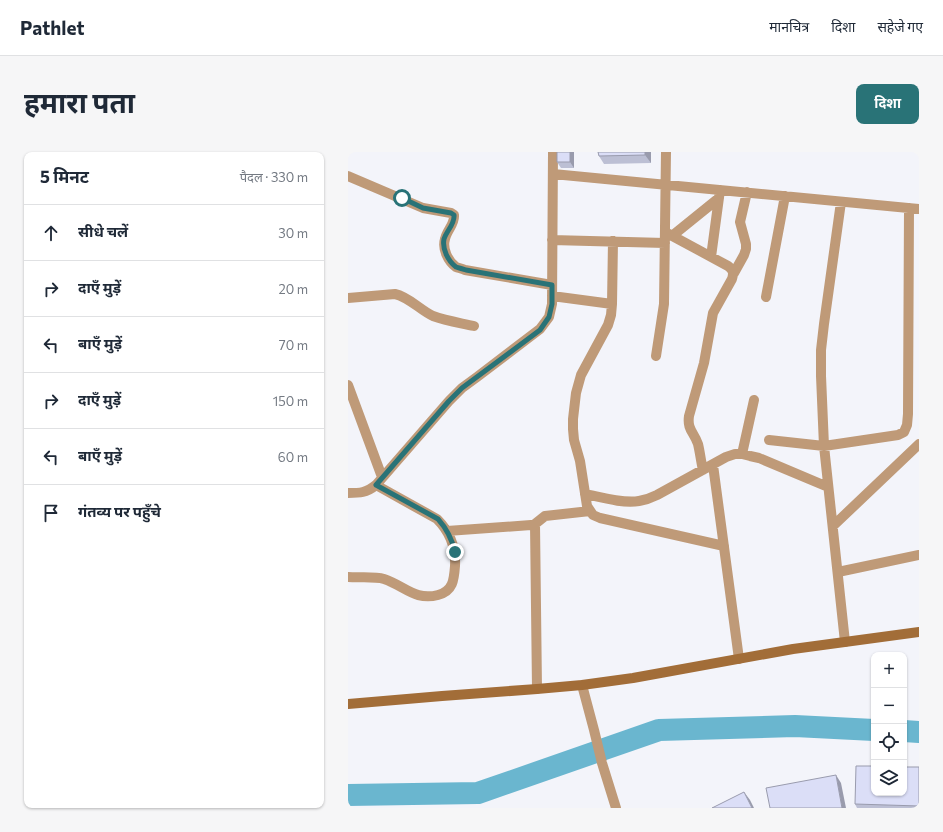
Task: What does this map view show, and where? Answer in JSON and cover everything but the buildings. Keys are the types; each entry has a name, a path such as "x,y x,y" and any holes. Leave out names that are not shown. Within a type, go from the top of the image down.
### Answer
{"street":[{"path":"348,493 360,493 369,490 379,481 462,388 540,330 549,317 552,304 553,152"},
{"path":"656,356 664,304 667,237 665,185 666,152"},
{"path":"553,174 665,185 720,194 747,192 914,208 908,414 904,432 898,435 824,446 769,440"},
{"path":"348,176 423,208 451,213 454,215 454,219 444,239 444,249 448,259 457,267 466,270 552,285"},
{"path":"702,470 699,448 689,428 689,416 704,363 713,314 746,249 740,222 747,192"},
{"path":"667,237 720,194"},
{"path":"711,257 720,194"},
{"path":"766,297 785,196"},
{"path":"841,202 821,350 821,376 824,446 845,642"},
{"path":"552,240 613,241 667,237 728,266 734,273"},
{"path":"613,241 612,304 608,325 581,375 576,393 573,419 574,440 580,461 587,506 593,515 600,518 724,546"},
{"path":"348,298 395,294 401,295 420,309 434,316 474,326"},
{"path":"552,296 612,304"},
{"path":"348,385 379,481 438,519 447,531 455,552 454,576 451,587 445,593 434,596 423,596 413,593 382,578 348,577"},
{"path":"742,454 754,400"},
{"path":"833,526 919,444"},
{"path":"585,494 628,502 639,501 657,495 735,454 760,458 828,487"},
{"path":"713,465 739,659"},
{"path":"447,531 531,525 535,524 545,516 590,511"},
{"path":"535,524 537,689"},
{"path":"838,572 919,555"},
{"path":"348,704 582,685 633,678 793,649 919,632"},
{"path":"582,685 602,763 616,808"}],"waterway":[{"path":"348,795 478,793 659,730 795,726 871,730"},
{"path":"907,731 919,732"}],"route":[{"path":"402,198 423,208 451,213 454,215 454,219 444,239 444,249 448,259 457,267 466,270 552,285 552,304 549,317 540,330 462,388 376,485 438,519 447,531 455,552"}]}
